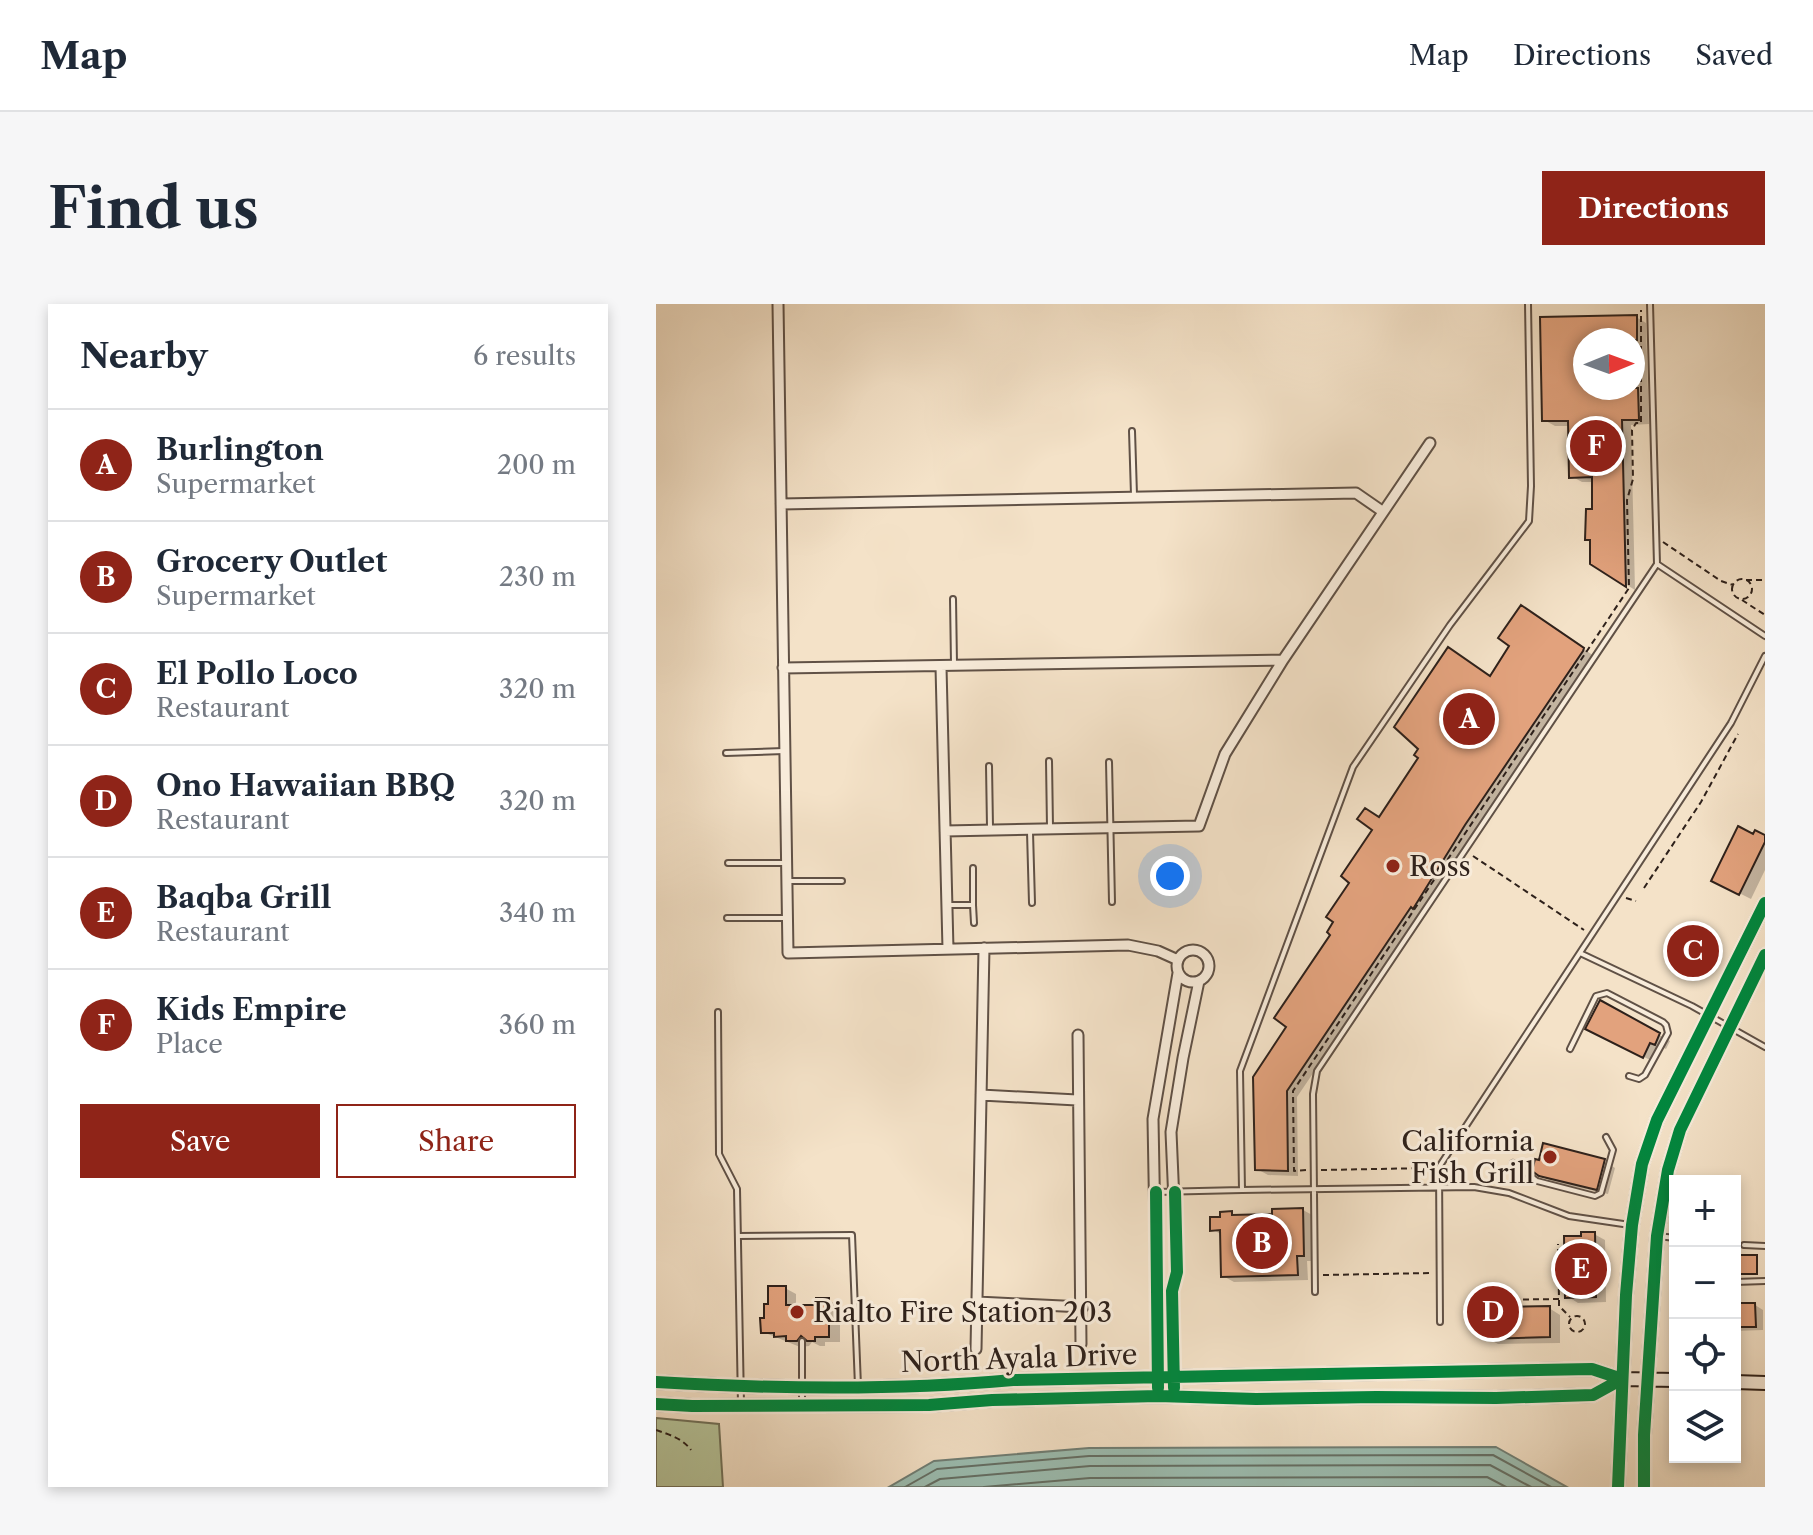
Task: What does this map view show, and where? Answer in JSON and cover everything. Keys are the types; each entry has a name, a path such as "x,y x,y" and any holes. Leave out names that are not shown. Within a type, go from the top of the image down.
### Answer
{"main road":[{"path":"1618,1487 1632,1225 1642,1164 1657,1120 1765,903"},
{"path":"1644,1487 1657,1236 1668,1170 1680,1130 1765,955"},
{"name":"North Ayala Drive","path":"656,1382 741,1387 933,1387 1013,1380 1158,1376 1592,1369 1622,1379 1669,1380"},
{"name":"North Ayala Drive","path":"656,1404 929,1405 992,1400 1158,1396 1256,1399 1593,1395 1622,1379"},
{"path":"1741,1382 1765,1383"}],"street":[{"path":"778,304 788,953 1128,945 1158,951 1178,960"},
{"path":"945,831 1199,826 1225,754 1283,660 1430,443"},
{"path":"781,504 1356,493 1382,511"},
{"path":"783,668 1283,660"},
{"path":"941,667 948,949"},
{"path":"976,1349 984,948"},
{"path":"1158,1396 1153,1119 1178,960 1187,950 1203,953 1209,968 1199,981 1171,1132 1177,1272 1172,1291 1174,1396"},
{"path":"1178,973 1185,980 1199,981"},
{"path":"1168,1024 1189,1030"},
{"path":"1078,1035 1081,1344"},
{"path":"981,1095 1077,1100"},
{"path":"977,1302 1083,1307"}],"lane":[{"path":"1242,1190 1240,1071 1353,767 1450,625 1529,521 1528,304"},
{"path":"1315,1292 1313,1094 1317,1071 1657,564 1650,304"},
{"path":"1132,431 1134,498"},
{"path":"1657,564 1765,636"},
{"path":"953,599 954,667"},
{"path":"1440,1322 1439,1167 1731,723 1765,656"},
{"path":"726,753 784,751"},
{"path":"1049,761 1050,829"},
{"path":"1109,762 1112,902"},
{"path":"989,766 990,829"},
{"path":"1030,829 1032,903"},
{"path":"728,863 786,863"},
{"path":"973,868 974,923"},
{"path":"786,881 842,881"},
{"path":"947,905 973,905"},
{"path":"727,918 787,918"},
{"path":"1580,953 1708,1015 1765,1047"},
{"path":"1570,1049 1596,996 1607,993 1663,1022 1668,1028 1645,1075 1639,1079 1629,1076"},
{"path":"718,1012 719,1154 737,1189 741,1406"},
{"path":"1513,1163 1537,1181 1595,1196 1601,1193 1613,1150 1606,1137"},
{"path":"1156,1192 1474,1187 1509,1193 1569,1216 1632,1225"},
{"path":"738,1236 852,1235 858,1388"},
{"path":"1657,1236 1669,1237"},
{"path":"1744,1245 1765,1246"},
{"path":"1741,1282 1765,1281"},
{"path":"802,1341 802,1406"}],"path":[{"path":"1306,1170 1294,1171 1293,1091 1629,588 1627,500 1633,479 1632,430 1636,423 1641,423 1641,310"},
{"path":"1662,542 1721,581 1733,585"},
{"path":"1765,580 1740,579 1733,585 1733,594 1765,615"},
{"path":"1741,599 1752,592 1746,580"},
{"path":"1644,888 1701,802 1738,734"},
{"path":"1472,855 1585,931"},
{"path":"1626,898 1636,901"},
{"path":"1321,1170 1431,1168"},
{"path":"1558,1244 1559,1306 1571,1318"},
{"path":"1323,1275 1432,1273"},
{"path":"1483,1290 1483,1300 1559,1299"},
{"path":"1571,1318 1584,1319 1583,1329 1578,1332 1571,1330 1571,1318"},
{"path":"656,1430 674,1436 691,1450"}],"green space":[{"path":"656,1418 719,1424 723,1487 656,1487"}],"water":[{"path":"1496,1447 1567,1487 889,1487 934,1461 1089,1448"}],"building":[{"path":"1637,315 1637,328 1573,328 1573,400 1638,400 1639,420 1622,420 1626,587 1590,564 1590,540 1585,540 1586,509 1592,509 1592,477 1569,478 1568,421 1542,421 1540,317"},
{"path":"1521,605 1584,648 1583,651 1465,825 1413,909 1411,907 1287,1091 1288,1171 1255,1170 1253,1077 1286,1027 1274,1018 1330,935 1327,932 1333,922 1326,917 1349,883 1341,876 1372,830 1357,819 1365,808 1379,817 1418,758 1414,755 1418,749 1394,727 1448,647 1490,676 1509,646 1498,638"},
{"path":"1738,826 1753,834 1755,830 1765,835 1765,842 1739,895 1711,881"},
{"path":"1688,931 1709,940 1701,958 1697,956 1690,973 1672,965"},
{"path":"1600,1000 1660,1033 1655,1045 1650,1043 1643,1058 1585,1029"},
{"path":"1543,1143 1605,1159 1597,1190 1539,1176 1532,1171 1535,1159 1539,1160"},
{"path":"1303,1208 1304,1256 1297,1256 1298,1275 1221,1277 1220,1230 1210,1231 1210,1217 1220,1217 1220,1212 1232,1211 1232,1215 1272,1214 1272,1209"},
{"path":"1581,1232 1595,1232 1596,1297 1565,1298 1564,1236 1581,1236"},
{"path":"1741,1255 1757,1255 1757,1274 1741,1274"},
{"name":"Rialto Fire Station 203","path":"768,1286 786,1286 786,1305 813,1305 816,1298 829,1298 829,1337 815,1337 815,1341 807,1341 801,1336 797,1341 786,1341 786,1336 774,1337 774,1333 761,1333 760,1318 764,1318 764,1304 768,1304"},
{"path":"1741,1303 1755,1303 1756,1327 1741,1327"},
{"path":"1550,1306 1550,1337 1485,1339 1489,1307"}],"cycle path":[{"path":"1618,1487 1626,1295 1632,1225 1642,1164 1657,1120 1765,903"},
{"path":"1644,1487 1644,1435 1657,1236 1668,1170 1680,1130 1765,955"},
{"path":"1156,1192 1158,1388"},
{"path":"1174,1388 1172,1291 1177,1272 1175,1192"},
{"path":"656,1382 879,1387 1013,1380 1592,1369 1622,1379"},
{"path":"656,1404 929,1405 992,1400 1158,1396 1256,1399 1496,1398 1593,1395 1622,1379"}],"place":[{"name":"Kids Empire","path":"1596,446"},
{"name":"Burlington","path":"1469,719"},
{"name":"Ross","path":"1393,866"},
{"name":"El Pollo Loco","path":"1693,951"},
{"name":"California Fish Grill","path":"1550,1157"},
{"name":"Grocery Outlet","path":"1262,1243"},
{"name":"Baqba Grill","path":"1581,1269"},
{"name":"Rialto Fire Station 203","path":"797,1312"},
{"name":"Ono Hawaiian BBQ","path":"1493,1312"}]}
